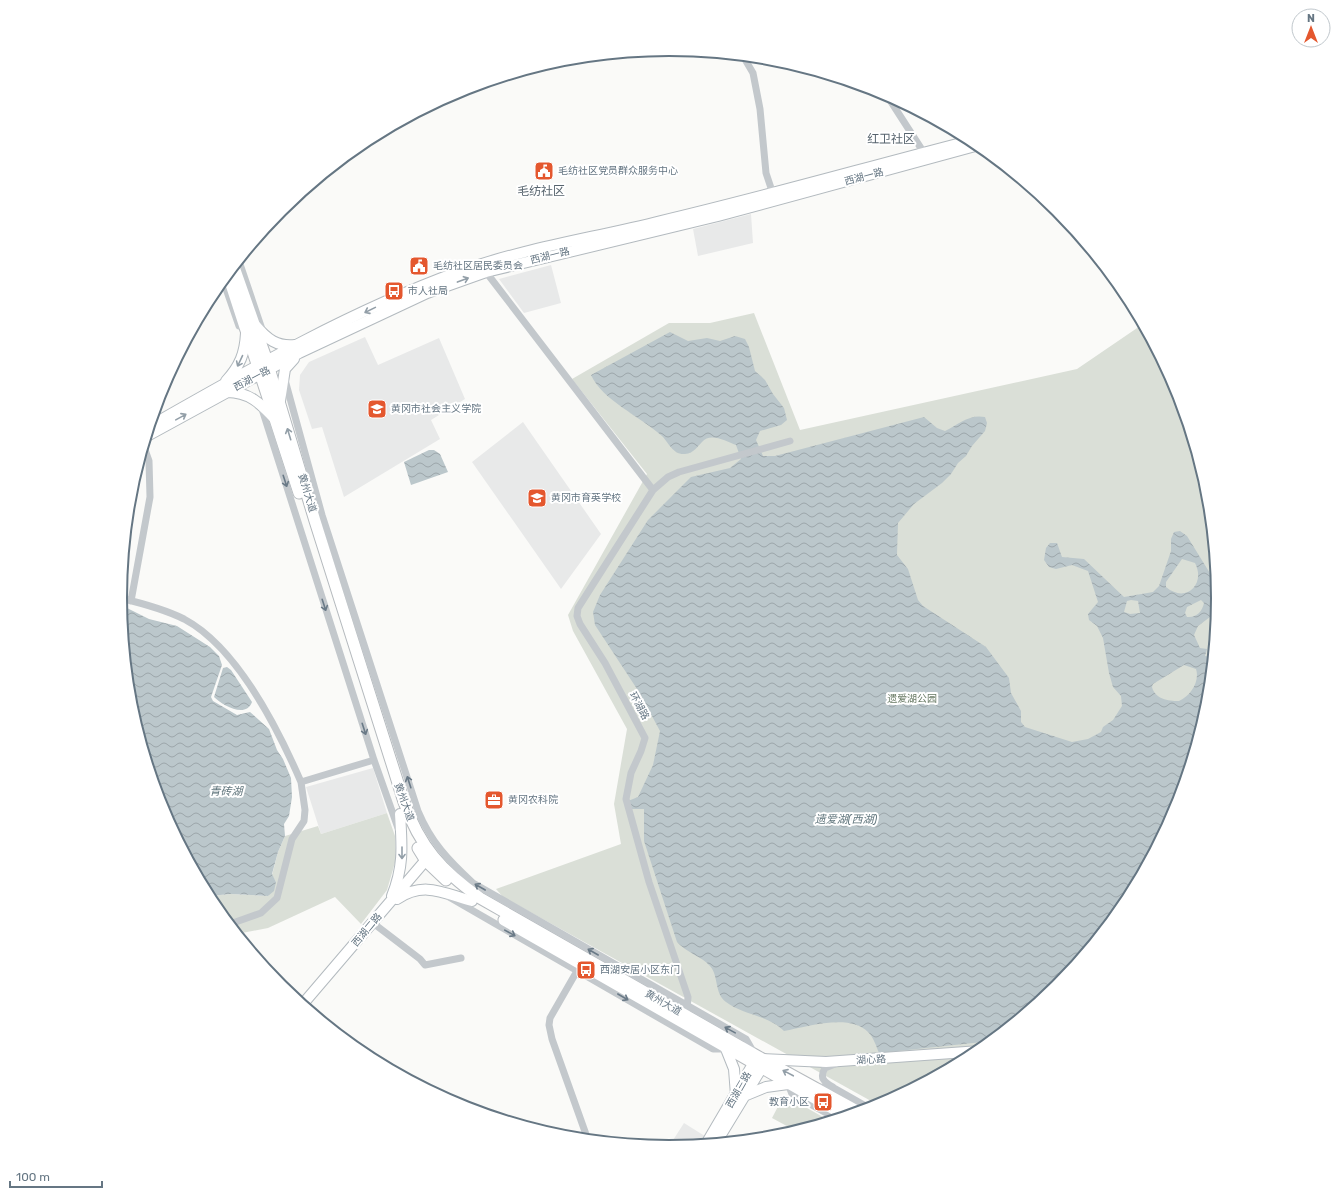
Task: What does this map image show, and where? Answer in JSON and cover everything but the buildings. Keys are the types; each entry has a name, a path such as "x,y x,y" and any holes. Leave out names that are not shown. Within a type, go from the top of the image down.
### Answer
{"main road":[{"name":"西湖一路","path":"298,349 427,293 486,272 718,216 926,156 964,143"},
{"name":"西湖一路","path":"156,423 224,389 393,299 459,272 487,263 926,156 971,147"},
{"name":"黄州大道","path":"236,273 264,368 275,420 400,814 410,835 452,886 472,901 685,1015 726,1049 812,1086 853,1109"},
{"name":"黄州大道","path":"230,280 251,327"},
{"path":"275,420 260,404 247,395 224,389 240,362 251,327 280,345 298,349 287,365 283,375 280,404"},
{"name":"黄州大道","path":"264,368 280,404 401,794 428,858 480,898 685,1015 758,1062 788,1084 841,1113"},
{"name":"西湖一路","path":"153,432 224,389"},
{"path":"389,904 400,874 402,860 400,814"},
{"name":"西湖二路","path":"306,1000 428,858"},
{"path":"389,904 406,893 416,889 426,888 472,901"},
{"path":"726,1049 734,1069 739,1096 766,1087 788,1084"},
{"name":"湖心路","path":"758,1062 849,1061 968,1052"},
{"name":"西湖三路","path":"718,1138 758,1062"},
{"name":"西湖三路","path":"709,1140 739,1096"}],"street":[{"path":"746,62 753,73 760,108 766,173 773,194"},
{"path":"893,104 926,156"},
{"path":"241,266 264,336"},
{"path":"486,272 653,490"},
{"path":"225,287 245,344"},
{"path":"283,375 322,515 418,811 433,841 472,882 685,1015"},
{"path":"260,404 374,760 401,836"},
{"name":"环湖路","path":"685,1015 688,997 649,882 626,799 630,773 641,752 645,738 605,663 580,624 577,616 578,608 653,490 668,477 679,472 790,440"},
{"path":"131,601 150,497 150,461 147,453"},
{"path":"127,600 184,619 209,637 230,657 284,744 301,782 305,810 304,820 292,839 277,898 261,913 234,922"},
{"path":"301,782 374,760"},
{"path":"440,892 713,1049 726,1049"},
{"path":"372,923 420,959 425,965 461,958"},
{"path":"577,971 553,1013 549,1025 552,1039 586,1134"},
{"path":"849,1061 828,1066 824,1070 823,1079 834,1088 864,1105"},
{"path":"788,1084 792,1094 832,1116"},
{"path":"812,1086 834,1088"}],"shaded area":[{"path":"751,214 753,243 698,256 693,229"},
{"path":"551,265 561,303 524,313 499,279"},
{"name":"黄冈市社会主义学院","path":"365,337 378,365 439,338 465,399 431,420 440,439 344,497 322,427 312,429 299,390 300,375 309,362"},
{"name":"黄冈市育英学校","path":"523,422 601,534 561,589 472,462"},
{"path":"373,768 387,813 321,834 306,787"},
{"path":"684,1123 708,1138 705,1140 673,1141"}],"green space":[{"name":"遗爱湖(西湖)","path":"754,313 800,430 1077,369 1139,327 1171,391 1194,458 1202,493 1211,563 1212,598 1211,634 1202,704 1194,739 1171,806 1139,870 1121,900 1100,929 1053,982 1027,1006 1000,1029 971,1050 909,1085 872,1102 503,897 496,889 621,844 614,804 627,729 573,631 568,615 647,474 572,379 669,323 710,323"},
{"path":"387,813 395,836 396,859 387,890 361,924 335,897 268,928 242,933 215,895 231,894 268,896 276,882 272,875 278,852 285,836 318,826 321,834"},
{"path":"784,1095 825,1118 790,1128 772,1118"}],"water":[{"name":"遗爱湖(西湖)","path":"670,332 688,341 707,338 720,341 735,336 745,339 749,347 755,371 765,380 773,394 784,408 787,420 781,425 760,431 756,440 763,456 775,456 924,417 937,428 945,431 969,418 979,416 985,417 987,423 985,431 972,446 966,456 958,463 951,474 942,483 914,504 898,523 897,555 908,569 918,600 923,606 986,647 1009,678 1011,693 1021,711 1021,722 1025,727 1072,742 1088,739 1101,732 1103,727 1113,720 1122,706 1121,696 1113,687 1103,638 1097,626 1089,620 1088,614 1098,602 1088,571 1072,565 1056,569 1049,567 1044,560 1046,548 1050,543 1057,543 1062,557 1084,559 1124,597 1153,592 1159,586 1171,551 1171,539 1174,532 1180,531 1187,536 1211,575 1212,607 1210,617 1198,626 1194,635 1200,648 1207,649 1205,656 1208,656 1202,704 1194,739 1183,773 1171,806 1156,838 1121,900 1100,929 1077,956 1053,982 1027,1006 982,1042 879,1053 870,1034 860,1026 850,1023 828,1023 784,1031 763,1018 740,1010 726,1002 720,994 715,975 710,966 677,942 644,841 644,809 632,809 628,801 638,797 653,765 660,731 639,692 595,625 593,612 600,595 648,520 691,477 730,468 741,459 736,445 718,438 705,439 695,450 691,452 685,454 677,453 662,436 623,408 596,384 591,375","holes":["1182,559 1195,563 1198,571 1198,578 1196,584 1187,592 1173,592 1166,587 1166,582","1201,600 1204,603 1200,612 1196,615 1187,617 1185,613 1187,607","1127,601 1138,601 1140,613 1130,614 1124,612","1184,665 1196,669 1196,683 1191,692 1179,701 1166,700 1159,697 1152,687 1153,684"]},
{"path":"429,450 434,450 440,454 448,472 411,485 404,462"},
{"name":"青砖湖","path":"127,608 149,619 177,626 210,647 219,656 222,665 211,697 213,701 237,715 250,712 269,729 277,750 283,759 291,778 292,797 289,816 284,824 285,836 278,852 272,874 276,882 274,891 268,896 231,894 215,895 183,838 168,806 156,773 145,739 137,704 128,634"},
{"path":"227,667 231,670 252,702 245,710 228,707 214,697 223,668"}],"place":[{"name":"毛纺社区党员群众服务中心","path":"544,171"},
{"name":"毛纺社区居民委员会","path":"419,266"},
{"name":"市人社局","path":"394,291"},
{"name":"黄冈市社会主义学院","path":"377,409"},
{"name":"黄冈市育英学校","path":"537,498"},
{"name":"黄冈农科院","path":"494,800"},
{"name":"西湖安居小区东门","path":"586,970"},
{"name":"教育小区","path":"823,1102"}],"district":[{"name":"红卫社区","path":"891,139"},
{"name":"毛纺社区","path":"541,191"}],"park label":[{"name":"遗爱湖公园","path":"912,699"}]}
